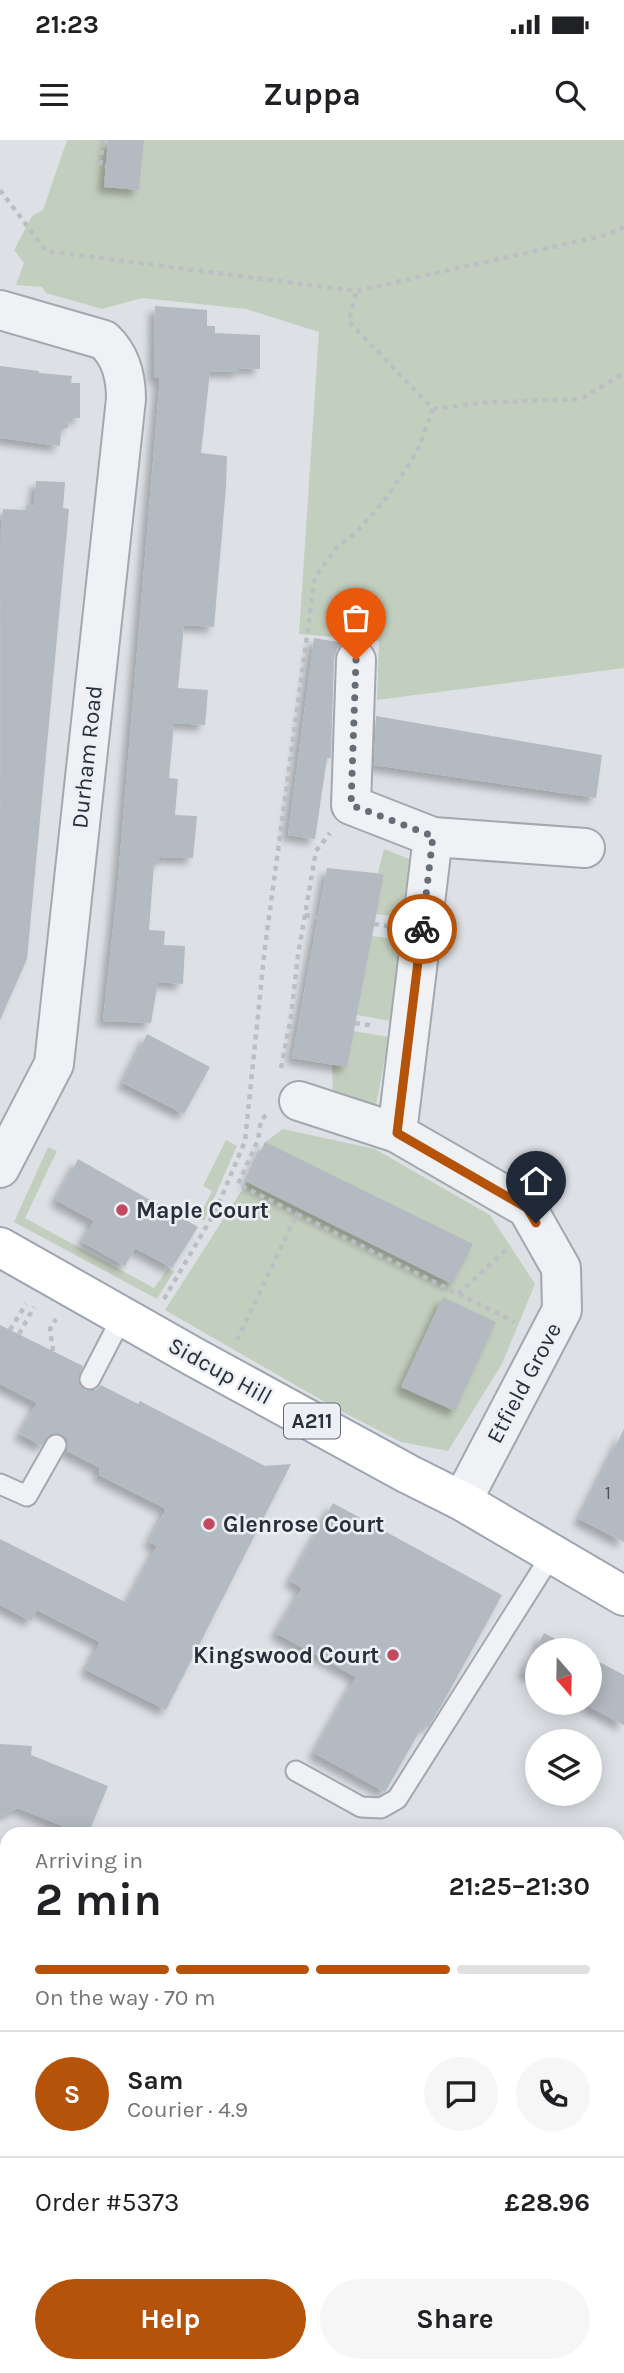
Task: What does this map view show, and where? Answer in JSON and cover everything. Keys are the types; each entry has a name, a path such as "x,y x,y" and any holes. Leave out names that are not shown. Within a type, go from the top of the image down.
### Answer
{"main road":[{"name":"Sidcup Hill","path":"0,1247 222,1372 462,1501 624,1596"}],"street":[{"name":"Durham Road","path":"0,310 104,340 114,349 120,361 126,399 54,1064 0,1168"},
{"path":"356,660 351,805 433,836 585,848"},
{"path":"397,1133 433,836"},
{"name":"Etfield Grove","path":"284,1094 397,1133 527,1208 561,1268 562,1310 462,1501"}],"lane":[{"path":"90,1379 122,1317"},
{"path":"0,1484 27,1496 56,1445"},
{"path":"296,1771 361,1807 381,1808 397,1799 552,1554"}],"path":[{"path":"103,140 100,164 106,166"},
{"path":"0,190 46,251 356,291 606,235 624,227"},
{"path":"356,291 349,322 433,409"},
{"path":"433,409 479,403 581,399 624,373"},
{"path":"174,1284 216,1210 245,1141 265,947 315,577 337,547 357,532 387,497 417,452 433,409"},
{"path":"351,805 316,851 291,1017 284,1094 261,1120 258,1140 237,1184 548,1338"},
{"path":"305,915 317,917"},
{"path":"291,1017 300,1017"},
{"path":"222,1372 297,1214"},
{"path":"458,1294 536,1223"},
{"path":"10,1330 29,1299"},
{"path":"19,1334 37,1303"},
{"path":"53,1351 50,1329 57,1318"}],"green space":[{"path":"67,140 624,140 624,668 377,700 379,641 299,634 319,332 246,309 142,298 102,309 46,293 42,287 16,285 24,263 14,250 32,216 43,210"},
{"path":"384,849 417,862 408,918 376,914 384,874 378,873"},
{"path":"372,936 403,940 391,1021 357,1015"},
{"path":"353,1031 389,1037 376,1105 365,1110 333,1098 332,1064"},
{"path":"283,1129 375,1149 490,1215 535,1284 502,1364 448,1451 401,1442 337,1409 165,1310 247,1182 265,1142"},
{"path":"226,1140 237,1146 204,1221 199,1217 212,1191 203,1186"},
{"path":"48,1147 57,1151 25,1218 154,1288 168,1268 174,1271 157,1299 14,1222"}],"building":[{"path":"108,140 144,140 139,190 104,187"},
{"path":"155,306 207,310 207,326 215,326 215,333 260,335 260,369 239,368 239,372 210,371 201,453 227,456 214,627 184,625 178,688 208,690 205,725 174,723 169,778 178,779 175,815 197,816 193,858 160,857 160,863 154,863 149,930 165,931 164,945 185,946 183,984 158,982 151,1023 103,1021 117,892 160,378 154,378"},
{"path":"0,366 72,376 71,383 80,383 80,418 69,418 68,428 61,429 60,446 0,438"},
{"path":"36,481 65,482 63,508 69,509 27,959 0,1020 1,525 3,509 26,510 26,505 34,506"},
{"path":"314,638 343,643 337,649 334,659 331,758 327,758 315,839 288,835"},
{"path":"376,716 602,755 596,798 374,765"},
{"path":"327,868 384,874 347,1067 292,1058"},
{"path":"147,1034 210,1067 184,1114 123,1083"},
{"path":"265,1142 473,1244 452,1284 247,1182"},
{"name":"Maple Court","path":"78,1159 198,1227 172,1268 135,1248 125,1266 82,1242 94,1221 56,1200"},
{"path":"443,1297 496,1322 455,1411 401,1387"},
{"name":"Glenrose Court","path":"0,1325 83,1366 78,1380 85,1390 96,1390 101,1385 138,1404 140,1401 265,1466 291,1464 166,1710 86,1670 100,1642 37,1610 31,1621 0,1605 0,1539 127,1603 157,1546 149,1542 166,1509 99,1475 100,1468 67,1451 67,1439 61,1434 50,1434 42,1446 20,1434 37,1403 0,1384"},
{"path":"624,1429 624,1542 579,1519"},
{"name":"Kingswood Court","path":"333,1503 502,1595 428,1728 423,1725 385,1792 314,1753 356,1677 276,1633 302,1588 290,1581"},
{"path":"544,1633 554,1638 541,1638"},
{"path":"602,1663 624,1675 624,1725 602,1713"},
{"path":"0,1744 32,1746 31,1755 108,1786 91,1827 65,1827 18,1808 0,1817"}],"way so far":[{"path":"356,660 351,805 433,836 422,929"}],"place":[{"name":"Maple Court","path":"122,1210"},
{"name":"Glenrose Court","path":"209,1524"},
{"name":"Kingswood Court","path":"393,1655"}],"route":[{"path":"422,929 397,1133 527,1208 536,1223"}]}
